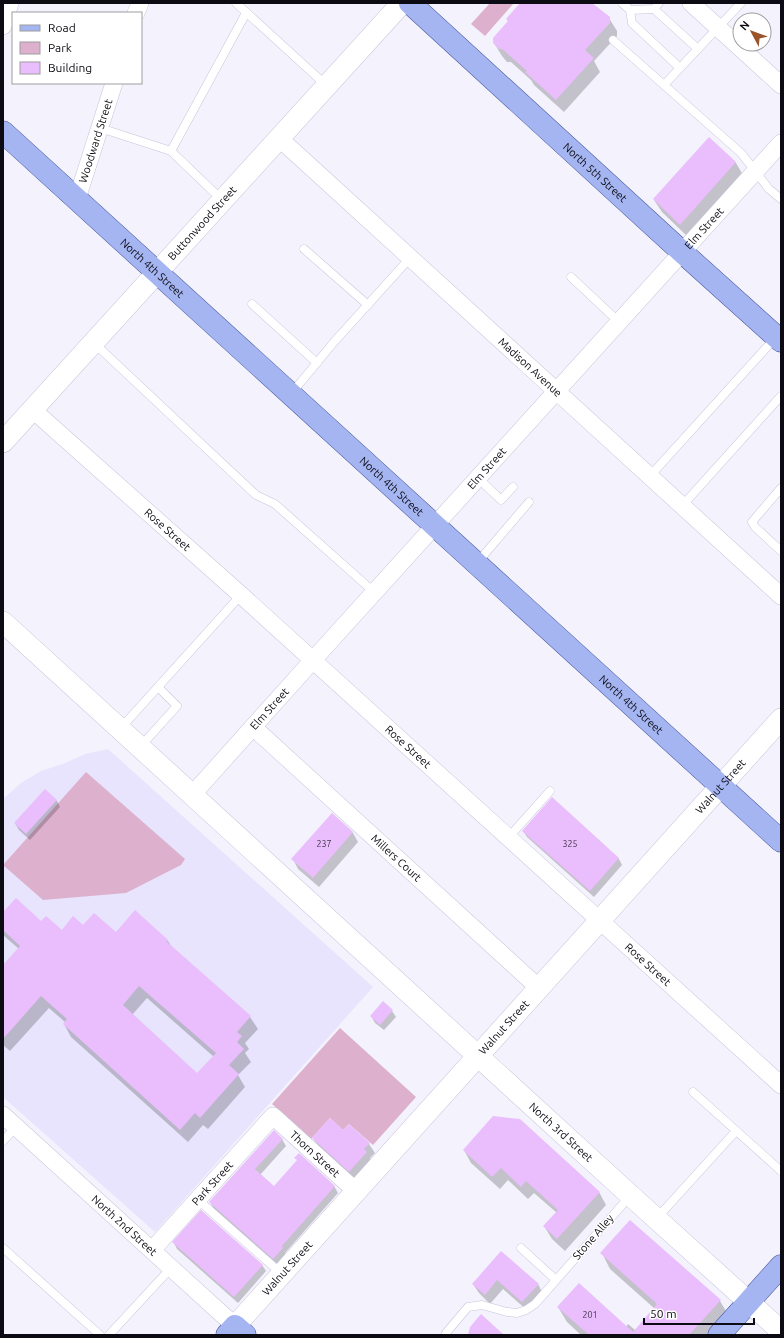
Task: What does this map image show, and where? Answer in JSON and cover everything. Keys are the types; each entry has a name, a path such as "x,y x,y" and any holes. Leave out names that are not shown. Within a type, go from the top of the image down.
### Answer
{"main road":[{"name":"North 5th Street","path":"410,3 779,339"},
{"name":"North 4th Street","path":"3,132 781,841"},
{"path":"719,1335 781,1266"}],"street":[{"path":"3,26 10,3"},
{"name":"Buttonwood Street","path":"4,441 402,3"},
{"path":"691,3 781,85"},
{"name":"Woodward Street","path":"77,200 114,84"},
{"name":"Madison Avenue","path":"279,138 781,596"},
{"name":"Elm Street","path":"192,795 781,143"},
{"name":"Rose Street","path":"33,410 313,660 781,1086"},
{"name":"North 3rd Street","path":"3,622 781,1331"},
{"name":"Walnut Street","path":"236,1332 282,1274 781,719"},
{"name":"Millers Court","path":"253,727 540,988"},
{"name":"North 2nd Street","path":"3,1115 152,1250 236,1332"},
{"name":"Thorn Street","path":"273,1116 356,1192"},
{"name":"Park Street","path":"152,1250 273,1116"}],"lane":[{"path":"236,3 327,86"},
{"path":"622,3 630,10 632,23 680,68"},
{"path":"664,85 741,3"},
{"path":"630,10 656,6 698,49"},
{"path":"171,151 246,12"},
{"path":"613,40 741,153 770,189 781,200"},
{"path":"100,128 171,151 223,200"},
{"path":"304,249 368,306"},
{"path":"291,395 317,363 410,258"},
{"path":"571,277 619,322"},
{"path":"252,304 317,363"},
{"path":"650,476 779,339"},
{"path":"94,342 256,494 275,504 374,592"},
{"path":"682,506 781,396"},
{"path":"478,478 501,500 512,487"},
{"path":"780,490 752,522 755,527 781,551"},
{"path":"476,564 529,502"},
{"path":"120,729 241,595"},
{"path":"140,747 177,706 158,687"},
{"path":"508,838 550,791"},
{"path":"694,1092 781,1171"},
{"path":"3,1141 16,1127"},
{"path":"657,1218 736,1131"},
{"name":"Stone Alley","path":"446,1335 446,1333 468,1307 482,1305 516,1313 526,1310 535,1304 630,1195"},
{"path":"197,1199 282,1274"},
{"path":"3,1248 100,1335"},
{"path":"521,1248 556,1280"},
{"path":"109,1335 171,1268"}],"shaded area":[{"path":"108,749 373,987 155,1232 3,1097 3,799 21,783 41,771 63,764 85,754"}],"green space":[{"path":"490,3 514,3 485,36 471,24"},
{"path":"86,772 185,859 181,865 126,893 43,900 3,865"},
{"path":"340,1028 416,1097 373,1145 349,1124 343,1130 330,1118 311,1139 272,1104"}],"building":[{"path":"520,3 592,3 610,17 610,23 585,50 594,58 556,100 525,72 527,71 493,43 493,38 508,21 506,19"},
{"path":"709,137 736,162 680,225 653,199"},
{"path":"45,789 57,800 26,834 14,823"},
{"path":"552,797 619,858 590,891 522,831"},
{"path":"332,813 353,832 313,878 291,859"},
{"path":"16,898 41,921 46,916 62,930 73,916 83,925 94,913 116,932 135,910 168,940 167,942 251,1016 237,1032 242,1036 237,1042 244,1049 229,1065 239,1074 200,1118 195,1113 180,1130 63,1024 67,1019 41,996 3,1039 3,965 20,946 3,930 3,912","holes":["139,986 216,1053 197,1073 123,1005"]},
{"path":"383,1001 393,1010 380,1025 370,1016"},
{"path":"493,1116 520,1119 600,1192 557,1239 543,1226 558,1210 526,1181 521,1187 501,1168 492,1177 463,1150"},
{"path":"330,1118 343,1130 349,1124 370,1143 364,1149 367,1152 349,1172 312,1138"},
{"path":"274,1130 283,1139 255,1169 274,1186 297,1160 294,1158 299,1153 335,1186 282,1246 283,1248 273,1259 209,1202"},
{"path":"201,1210 263,1265 234,1297 172,1242"},
{"path":"630,1220 721,1300 689,1335 589,1335 557,1307 579,1283 633,1332 657,1304 600,1253"},
{"path":"501,1251 539,1284 522,1302 497,1280 485,1295 472,1284"},
{"path":"481,1314 504,1335 468,1335 470,1327"}]}
